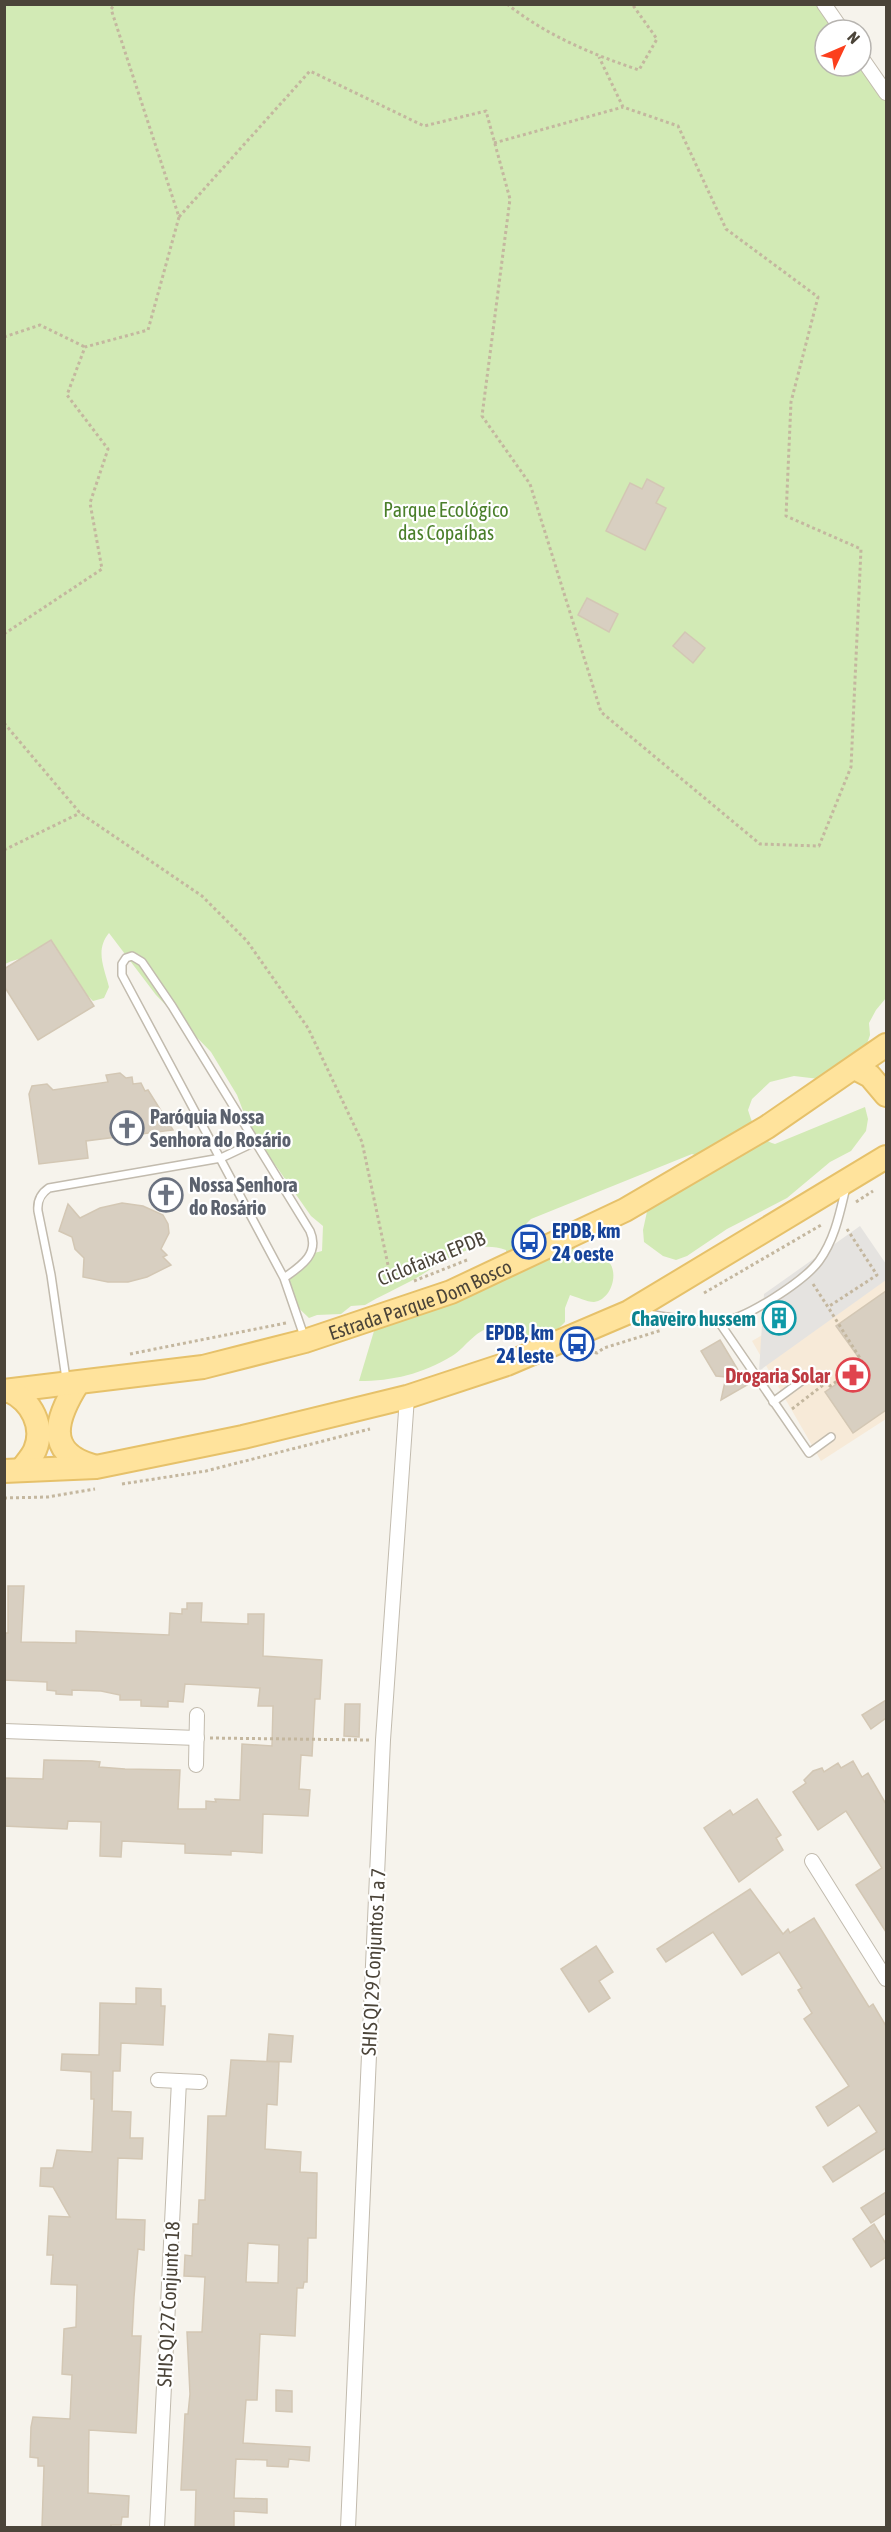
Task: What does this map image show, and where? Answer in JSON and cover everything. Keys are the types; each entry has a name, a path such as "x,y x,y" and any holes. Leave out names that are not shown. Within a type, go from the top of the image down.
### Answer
{"main road":[{"name":"Estrada Parque Dom Bosco","path":"7,1391 203,1366 302,1331 451,1292 625,1210 767,1127 886,1045"},
{"path":"855,1068 870,1076 886,1095"},
{"path":"13,1470 96,1467 243,1437 407,1397 507,1364 629,1312 886,1157"},
{"path":"72,1384 59,1418 61,1440 69,1456 77,1462 96,1467"},
{"path":"7,1391 27,1402 35,1418 36,1448 13,1470"}],"street":[{"path":"824,4 834,18"},
{"path":"873,74 886,93"},
{"name":"SHIS QI 29 Conjuntos 1 a 7","path":"348,2528 383,1740 407,1397"},
{"path":"196,1765 197,1715"},
{"path":"4,1731 196,1738"},
{"path":"812,1861 886,1979"},
{"path":"158,2080 200,2082"},
{"name":"SHIS QI 27 Conjunto 18","path":"157,2528 180,2081"}],"lane":[{"path":"284,1278 308,1260 313,1237 172,1006 147,969 135,957 126,958 122,964 122,975 284,1278 302,1331"},
{"path":"72,1384 38,1211 40,1197 49,1188 221,1158 255,1142"},
{"path":"629,1312 720,1322 749,1312 787,1289 819,1261 835,1230 848,1181"},
{"path":"720,1322 808,1453 831,1437"},
{"path":"773,1402 811,1374"}],"path":[{"path":"115,4 111,9 179,217"},
{"path":"507,4 533,25 599,57 639,69 657,39 632,4"},
{"path":"599,57 623,107"},
{"path":"4,338 40,325 85,347 147,330 179,217 310,71 424,126 486,111 510,199 482,416 530,484 601,712 760,844 819,846 851,767 861,549 786,516 791,402 818,297 726,229 678,126 623,107 495,143"},
{"path":"4,634 102,569 90,503 108,449 67,395 85,347"},
{"path":"4,723 80,813 202,896 247,940 308,1028 362,1142 388,1265"},
{"path":"4,850 80,813"},
{"path":"854,1204 878,1187"},
{"path":"701,1294 824,1223"},
{"path":"828,1307 877,1275 843,1224"},
{"name":"Ciclofaixa EPDB","path":"404,1285 468,1260"},
{"path":"783,1416 827,1382 830,1386 863,1363 806,1273"},
{"path":"584,1350 597,1353 604,1348 663,1330"},
{"path":"122,1355 302,1331"},
{"path":"196,1738 383,1740"}],"shaded area":[{"path":"860,1226 886,1264 886,1280 759,1371 764,1294"},
{"path":"884,1263 886,1267 886,1419 821,1461 752,1341"}],"green space":[{"name":"Parque Ecológico das Copaíbas","path":"4,5 825,5 835,18 813,18 813,78 873,77 886,88 886,998 869,1023 870,1035 861,1061 819,1079 794,1076 770,1082 752,1099 748,1110 760,1135 775,1144 865,1107 868,1119 866,1131 851,1151 830,1162 787,1198 727,1229 687,1256 676,1260 663,1256 644,1242 643,1230 648,1207 707,1159 692,1154 531,1219 523,1227 531,1235 601,1256 609,1262 613,1279 612,1286 605,1297 591,1302 570,1295 565,1308 565,1322 554,1333 541,1340 506,1328 490,1328 477,1334 452,1356 430,1368 395,1378 359,1381 377,1321 507,1262 506,1250 480,1247 468,1250 365,1305 351,1306 341,1314 317,1315 309,1318 286,1296 289,1290 284,1278 310,1254 322,1251 323,1226 311,1216 276,1166 255,1142 237,1095 211,1052 156,995 109,933 102,946 103,966 109,987 104,998 93,1001 64,974 43,961 18,959 5,964"}],"building":[{"path":"647,479 664,488 656,503 666,508 645,550 606,531 630,483 642,489"},
{"path":"587,598 618,614 609,632 578,615"},
{"path":"685,632 705,648 693,663 673,646"},
{"path":"51,940 94,1006 38,1040 4,986 4,969"},
{"path":"120,1073 126,1078 132,1077 133,1084 141,1083 145,1091 148,1090 173,1130 86,1141 88,1158 39,1164 29,1094 32,1086 47,1084 53,1090 108,1082 106,1075"},
{"path":"122,1203 143,1206 163,1215 168,1224 169,1233 161,1249 167,1255 163,1257 171,1265 147,1277 128,1282 108,1282 83,1277 84,1258 75,1249 72,1237 59,1231 68,1204 80,1218 100,1208"},
{"path":"886,1291 886,1410 853,1433 825,1392 864,1365 836,1326"},
{"path":"720,1340 747,1385 721,1400 726,1377 716,1376 701,1351"},
{"path":"8,1586 24,1586 21,1642 76,1643 76,1631 169,1635 170,1613 182,1614 182,1609 187,1609 187,1603 202,1603 201,1622 248,1624 248,1614 264,1614 263,1656 322,1660 320,1699 315,1699 312,1756 301,1755 299,1789 310,1790 308,1816 263,1814 262,1853 231,1851 231,1855 185,1853 185,1844 122,1841 121,1857 100,1856 101,1822 68,1821 67,1829 4,1826 4,1778 43,1779 44,1760 92,1761 100,1762 99,1767 125,1769 180,1770 178,1809 206,1809 206,1801 216,1802 215,1799 240,1800 242,1744 272,1746 273,1706 258,1706 260,1688 185,1684 183,1702 168,1701 168,1707 141,1706 141,1700 120,1700 120,1695 101,1691 72,1690 72,1695 56,1694 56,1691 47,1690 47,1682 4,1680 4,1633 8,1633"},
{"path":"886,1700 886,1718 871,1729 862,1715"},
{"path":"345,1704 360,1704 359,1737 344,1736"},
{"path":"853,1761 862,1777 868,1773 886,1804 886,1932 856,1885 882,1868 846,1811 818,1830 793,1792 806,1783 804,1780 813,1771 822,1768 824,1772 838,1763 841,1768"},
{"path":"757,1799 781,1835 776,1838 783,1850 739,1882 704,1828 730,1810 733,1815"},
{"path":"750,1889 783,1934 788,1929 790,1933 814,1918 869,2007 873,2004 886,2026 886,2148 833,2182 823,2167 877,2132 859,2105 828,2126 816,2107 849,2086 804,2019 812,2013 798,1990 802,1988 779,1952 742,1975 713,1932 666,1962 657,1949"},
{"path":"596,1946 613,1972 599,1981 610,1998 589,2012 561,1969"},
{"path":"136,1988 161,1989 161,2006 165,2006 163,2045 121,2043 120,2071 113,2071 112,2111 131,2112 130,2138 143,2138 142,2159 118,2158 116,2219 145,2220 144,2250 138,2249 132,2336 141,2336 136,2433 89,2430 88,2493 129,2496 128,2517 122,2517 121,2525 111,2525 111,2528 42,2527 44,2466 38,2466 38,2458 30,2457 31,2427 33,2417 70,2419 72,2375 62,2374 64,2329 76,2327 77,2285 51,2284 53,2255 47,2255 49,2216 70,2217 53,2187 40,2186 41,2168 53,2168 57,2150 92,2152 94,2099 91,2099 91,2072 61,2070 62,2054 99,2055 100,2003 136,2004"},
{"path":"269,2034 293,2036 291,2062 267,2061"},
{"path":"231,2060 279,2062 277,2105 267,2104 265,2149 301,2152 300,2172 317,2173 316,2238 308,2238 307,2282 304,2282 303,2288 297,2288 295,2336 260,2334 257,2400 246,2400 243,2443 310,2447 309,2461 289,2459 288,2467 267,2466 267,2460 236,2459 234,2498 267,2499 267,2513 234,2511 234,2528 195,2528 196,2490 181,2490 185,2414 188,2414 190,2394 187,2332 202,2332 205,2277 184,2276 185,2255 192,2256 193,2224 198,2224 199,2200 205,2200 208,2116 226,2116","holes":["248,2243 279,2245 278,2283 246,2282"]},
{"path":"886,2192 886,2213 871,2223 861,2208"},
{"path":"874,2224 886,2244 886,2257 871,2267 853,2239"},
{"path":"276,2390 292,2391 292,2412 276,2411"}],"place":[{"name":"Paróquia Nossa Senhora do Rosário","path":"127,1128"},
{"name":"Nossa Senhora do Rosário","path":"166,1195"},
{"name":"EPDB, km 24 oeste","path":"529,1242"},
{"name":"Chaveiro hussem","path":"779,1318"},
{"name":"EPDB, km 24 leste","path":"577,1344"},
{"name":"Drogaria Solar","path":"853,1375"}]}
